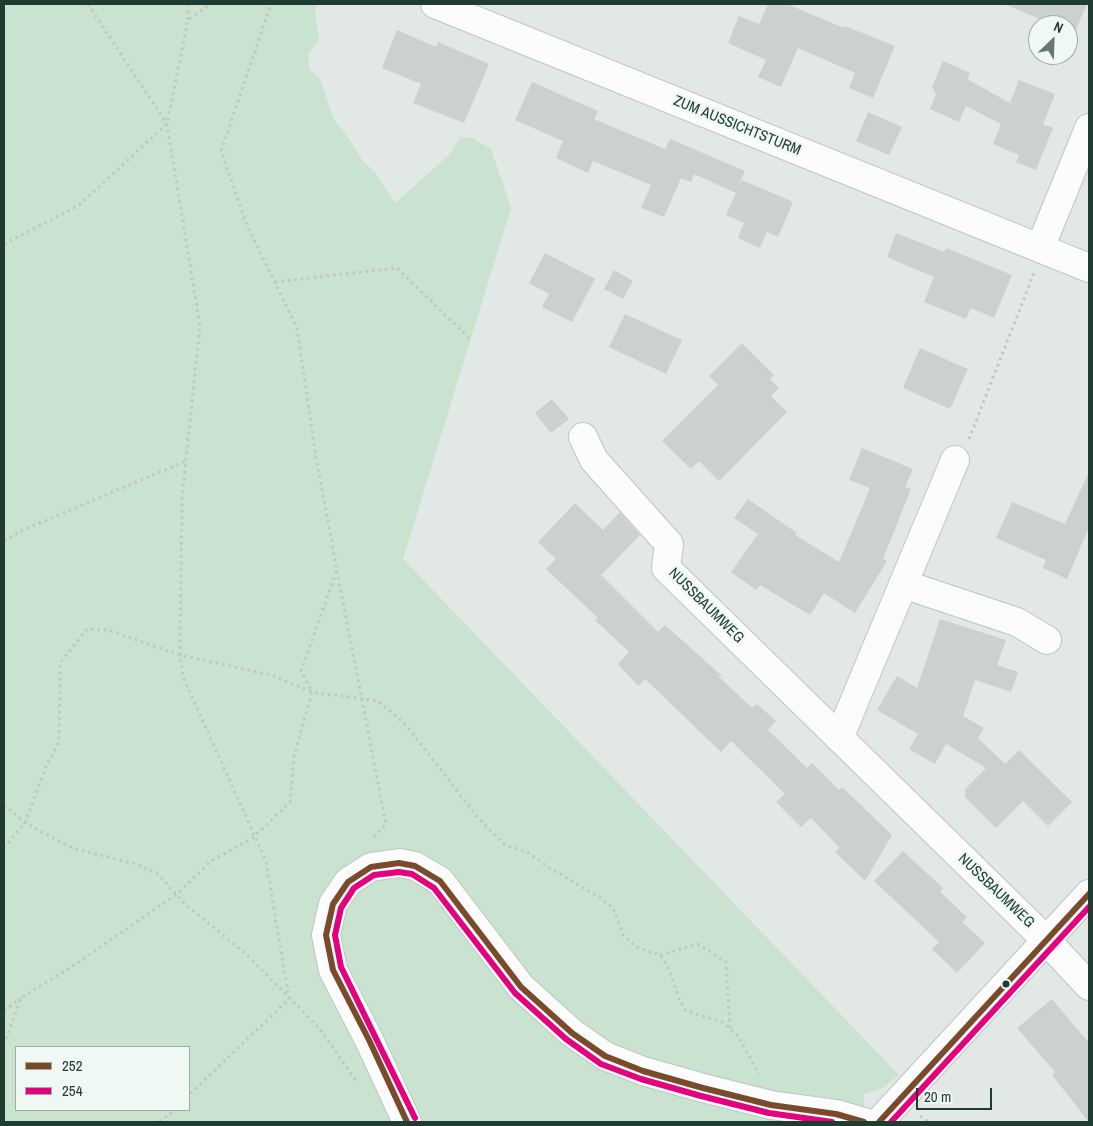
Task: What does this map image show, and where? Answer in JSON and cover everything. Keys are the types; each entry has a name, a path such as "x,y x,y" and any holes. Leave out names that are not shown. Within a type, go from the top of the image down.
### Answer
{"street":[{"name":"ZUM AUSSICHTSTURM","path":"435,4 1089,268"},
{"path":"1040,248 1089,128"},
{"name":"NUSSBAUMWEG","path":"583,437 594,460 669,544 666,568 1046,940 1089,986"},
{"path":"838,738 955,460"},
{"path":"903,584 1017,622 1047,640"},
{"path":"407,1122 333,970 326,934 333,904 348,882 370,867 399,863 415,866 440,881 521,987 572,1034 605,1056 651,1073 772,1105 836,1114 864,1122"},
{"path":"879,1122 1089,894"}],"path":[{"path":"88,4 167,124"},
{"path":"187,4 188,20 167,124 200,326 182,497 180,655 183,677 266,861 290,999"},
{"path":"188,20 210,4"},
{"path":"271,4 221,151 247,225 297,328 316,457 386,824 366,845"},
{"path":"4,244 78,206 167,124"},
{"path":"955,460 965,448 1036,270 1040,248"},
{"path":"275,282 398,268 470,340"},
{"path":"4,541 23,530 186,461"},
{"path":"4,1011 21,998 79,962 176,894 211,861 254,837 290,802 294,756 312,692 302,671 337,570"},
{"path":"4,848 25,823 46,766 59,742 60,662 81,633 87,629 95,628 108,630 180,655 271,675 312,692 378,701 406,725 479,819 505,846 528,852 551,869 599,897 613,908 622,935 636,947 660,955 698,944 726,962 730,1029"},
{"path":"4,805 25,823 72,848 136,864 158,874 185,904 247,955 320,1029 359,1084 394,1092"},
{"path":"660,955 668,966 680,1001 686,1011 722,1022 738,1036 754,1062 772,1105"},
{"path":"4,1045 21,998"},
{"path":"190,1094 290,999"},
{"path":"160,1122 173,1111"}],"green space":[{"path":"4,4 317,4 315,12 319,40 308,54 309,69 320,79 334,120 350,140 362,160 375,172 395,203 450,154 460,137 473,138 491,149 511,208 403,559 899,1075 883,1088 864,1094 864,1122 4,1122"}],"building":[{"path":"768,4 787,4 844,28 845,26 895,46 873,98 849,88 855,73 798,48 781,87 758,77 766,60 728,43 739,16 759,24"},
{"path":"1004,4 1087,4 1078,25 1078,15 1030,15"},
{"path":"397,30 436,47 438,42 489,64 464,123 413,103 421,84 382,68"},
{"path":"943,61 970,73 967,79 1010,103 1019,80 1055,94 1043,124 1053,128 1036,170 1016,162 1019,155 993,144 1001,124 966,106 959,122 930,109 936,94 932,87"},
{"path":"532,82 598,111 594,119 665,149 670,139 745,171 738,187 742,180 793,202 778,237 767,232 760,248 738,238 744,223 726,215 736,193 694,174 691,182 681,178 664,217 641,208 651,185 593,161 588,173 556,158 563,141 515,120"},
{"path":"868,112 902,127 889,155 856,141"},
{"path":"896,233 944,252 946,248 1012,275 994,318 971,308 966,319 924,302 934,277 887,257"},
{"path":"545,253 595,279 572,322 542,307 549,294 529,283"},
{"path":"614,270 633,281 623,299 604,289"},
{"path":"625,314 682,340 666,374 609,347"},
{"path":"742,343 774,375 770,379 779,388 771,396 787,412 719,481 699,461 691,469 662,441 718,385 709,376"},
{"path":"920,348 968,369 950,409 903,388"},
{"path":"552,399 569,419 551,433 535,413"},
{"path":"862,448 913,469 905,487 911,489 883,559 887,561 855,613 824,593 810,615 760,585 756,590 731,572 758,534 734,518 748,499 797,533 795,535 839,562 870,488 849,480"},
{"path":"1089,472 1089,527 1067,579 1043,568 1046,560 996,538 1012,502 1065,524"},
{"path":"575,503 603,530 620,512 640,535 601,575 658,632 665,625 721,675 719,677 752,708 757,704 776,721 768,730 807,768 812,763 839,790 842,787 892,835 865,881 835,852 839,847 811,818 801,827 776,802 785,794 731,741 721,752 645,679 638,686 618,664 629,652 595,620 598,618 546,569 556,559 538,542"},
{"path":"940,619 1006,640 997,665 1018,672 1011,692 975,680 963,716 984,728 978,738 1005,764 1019,750 1072,802 1048,826 1023,801 996,828 965,797 965,789 986,768 946,744 935,764 909,749 918,734 877,710 897,676 917,688"},
{"path":"903,851 943,888 940,892 967,917 962,922 985,943 957,973 932,949 939,942 874,881"},
{"path":"1052,999 1089,1043 1089,1122 1052,1075 1055,1072 1017,1028"}],"transit line":[{"name":"252","path":"407,1122 370,1042 333,970 326,935 333,904 348,882 371,867 399,863 415,866 440,881 521,987 572,1033 605,1056 643,1071 703,1088 771,1105 836,1114 864,1122"},
{"name":"254","path":"415,1118 341,967 335,935 341,908 354,888 374,875 399,872 412,874 434,888 515,993 566,1039 601,1064 641,1079 701,1096 769,1113 832,1122"},
{"name":"252","path":"879,1122 1089,894"},
{"name":"254","path":"891,1122 1089,907"}]}
